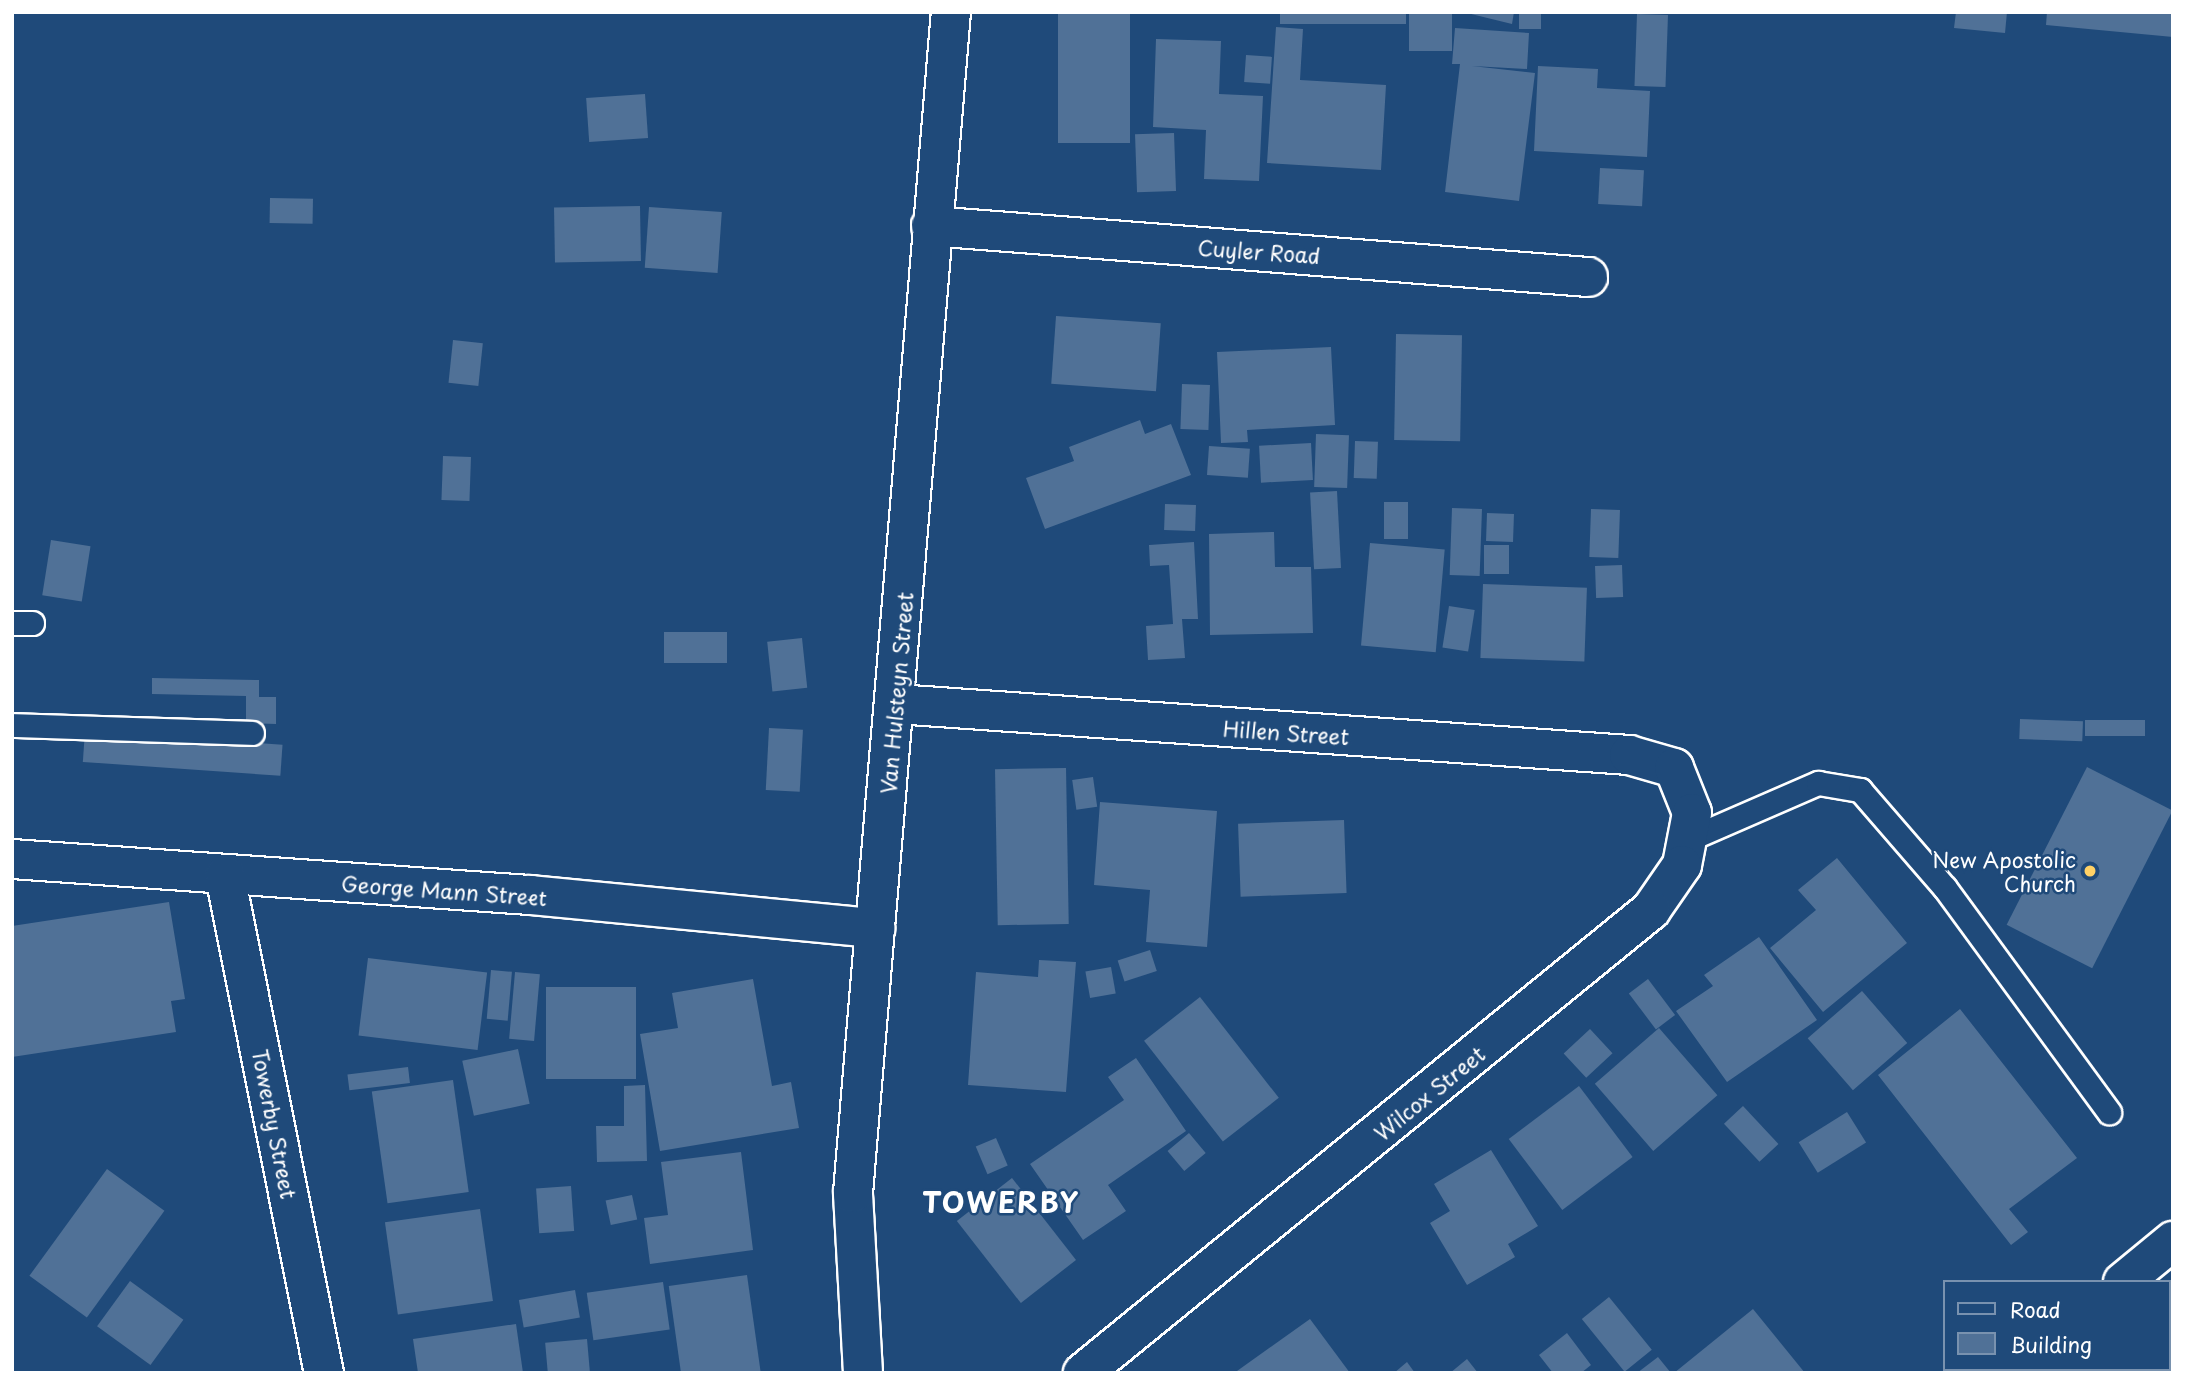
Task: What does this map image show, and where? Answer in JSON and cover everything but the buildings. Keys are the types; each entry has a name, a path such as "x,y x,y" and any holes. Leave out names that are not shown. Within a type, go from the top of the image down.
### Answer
{"street":[{"name":"Van Hulsteyn Street","path":"863,1373 853,1218 875,928 896,704 931,226 951,12"},
{"name":"Cuyler Road","path":"931,226 1588,277"},
{"name":"Hillen Street","path":"896,704 1629,755 1674,768"},
{"name":"Wilcox Street","path":"1083,1373 1651,910 1670,888 1689,839 1692,813 1674,768"},
{"name":"George Mann Street","path":"12,859 530,895 875,928"},
{"name":"Towerby Street","path":"225,875 324,1373"},
{"path":"2125,1280 2173,1241"}],"lane":[{"path":"12,725 252,733"},
{"path":"1689,839 1818,783 1860,790 1945,888 2109,1112"}],"place":[{"name":"New Apostolic Church","path":"2090,871"}],"district":[{"name":"TOWERBY","path":"1001,1202"}]}
